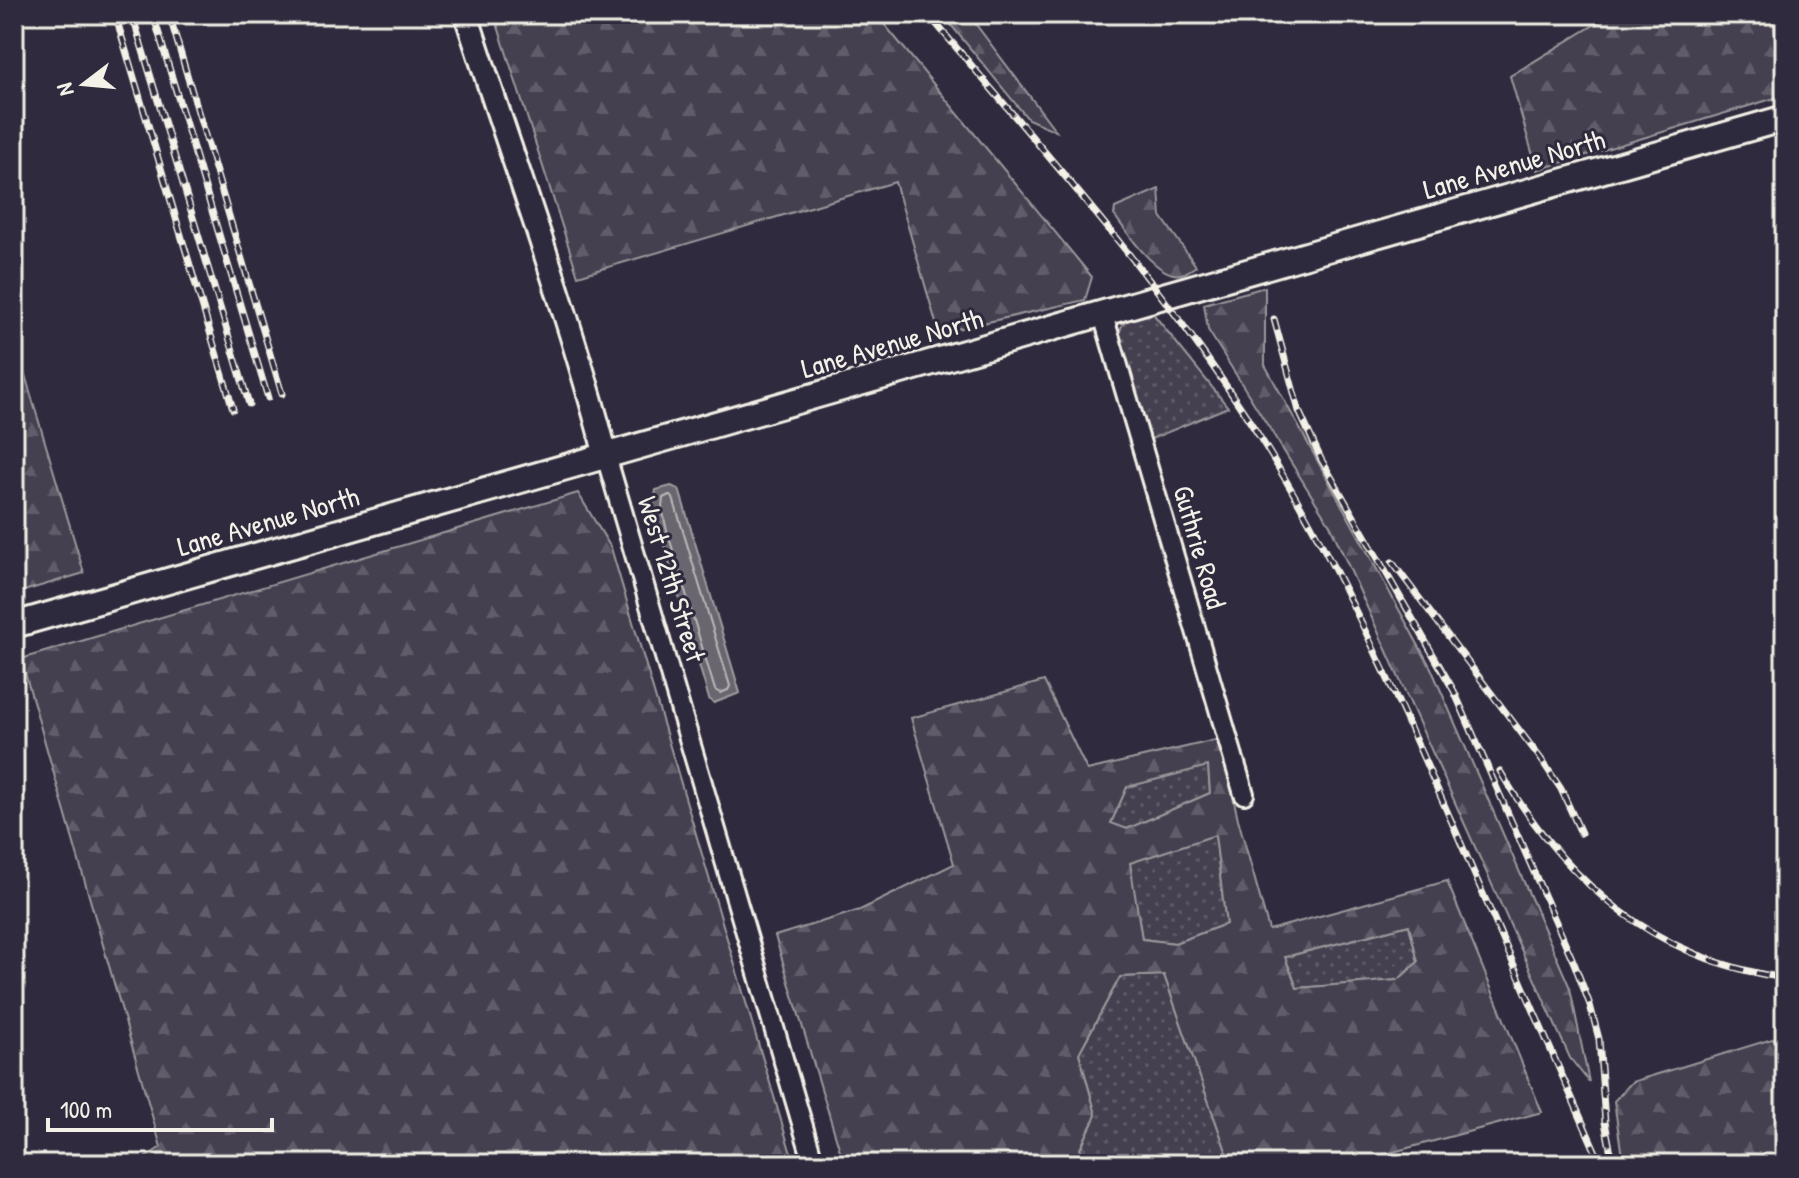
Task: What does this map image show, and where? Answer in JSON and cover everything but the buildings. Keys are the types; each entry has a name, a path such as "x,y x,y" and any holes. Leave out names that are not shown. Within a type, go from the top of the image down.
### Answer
{"main road":[{"name":"Lane Avenue North","path":"14,625 1785,118"}],"street":[{"name":"West 12th Street","path":"466,14 532,210 814,1164"},
{"name":"Guthrie Road","path":"1103,315 1244,794"}],"green space":[{"path":"494,14 876,14 1092,277 1085,300 939,333 895,182 578,276"},
{"path":"942,14 968,14 1056,131 1028,119"},
{"path":"1612,14 1772,14 1785,95 1537,170 1510,76"},
{"path":"1159,189 1161,216 1196,266 1182,274 1173,274 1156,265 1114,215 1115,208"},
{"path":"1265,287 1265,365 1431,668 1570,988 1589,1082 1570,1058 1330,525 1208,330 1204,304"},
{"path":"1151,311 1228,407 1149,440 1118,343 1121,328 1127,320"},
{"path":"14,338 84,573 14,594"},
{"path":"578,493 611,548 794,1164 136,1164 161,1147 21,659"},
{"path":"1044,681 1087,770 1220,739 1238,819 1269,930 1447,881 1542,1112 1356,1162 1235,1164 1230,1162 1164,975 1120,977 1079,1053 1096,1115 1080,1149 1083,1164 844,1164 775,936 860,910 954,864 911,718","holes":["1208,766 1210,793 1127,829 1111,823 1127,787","1215,835 1226,924 1175,943 1142,939 1130,863","1409,925 1418,962 1398,980 1297,988 1285,957"]},
{"path":"1208,765 1210,793 1127,829 1110,824 1127,787"},
{"path":"1215,835 1226,924 1175,943 1142,939 1129,863"},
{"path":"1409,925 1418,962 1398,980 1297,988 1285,957"},
{"path":"1164,975 1230,1162 1235,1164 1083,1164 1080,1149 1096,1115 1079,1053 1120,977"},
{"path":"1785,1035 1785,1164 1623,1164 1614,1101 1632,1082"}],"water":[{"path":"671,486 679,489 740,693 714,703 709,699 653,508 656,490"}],"railway":[{"path":"115,14 233,409"},
{"path":"132,14 249,404"},
{"path":"153,14 268,398"},
{"path":"169,14 282,394"},
{"path":"928,14 1085,200 1160,295 1264,443 1323,547 1401,709 1601,1164"},
{"path":"1274,319 1299,411 1321,459 1454,691 1574,963 1599,1039 1605,1122 1613,1164"},
{"path":"1392,562 1541,759 1561,789 1581,833"},
{"path":"1500,771 1554,848 1584,881 1618,909 1655,934 1695,954 1738,968 1785,978"}]}
